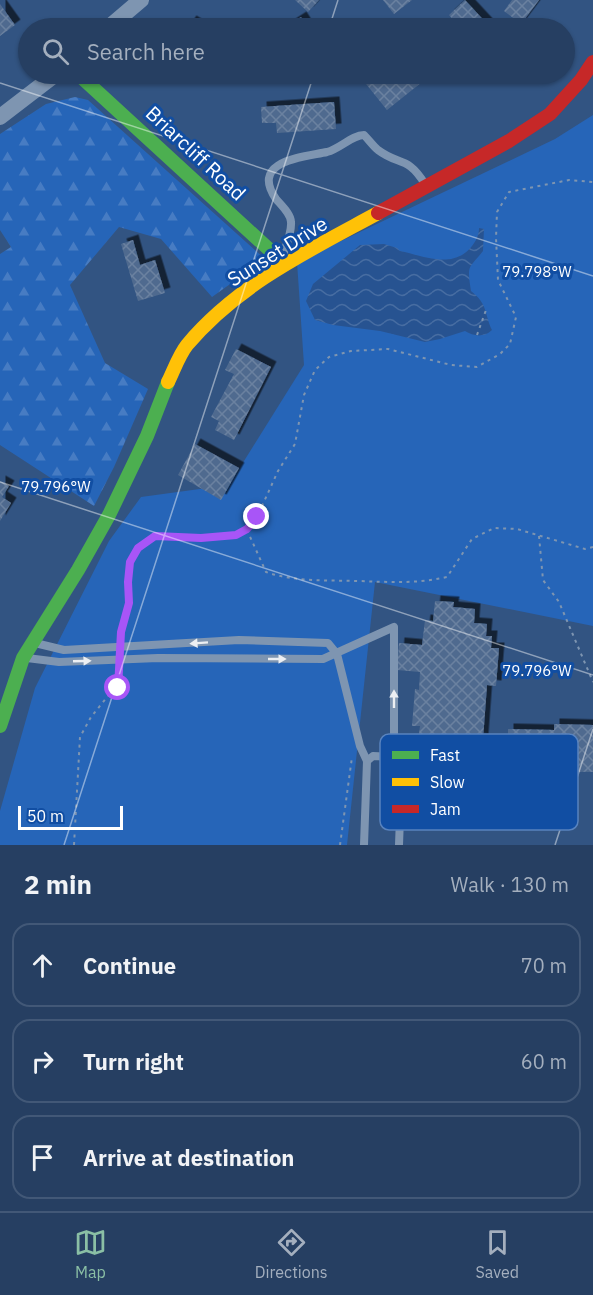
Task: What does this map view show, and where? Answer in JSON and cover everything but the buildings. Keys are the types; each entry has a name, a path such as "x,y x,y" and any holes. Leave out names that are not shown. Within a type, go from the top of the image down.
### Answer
{"street":[{"path":"120,18 141,0"},
{"name":"Sunset Drive","path":"0,726 23,658 109,515 147,436 167,384 186,347 214,318 283,262 427,187 509,141 550,114 587,82 593,62"},
{"path":"3,111 42,84"},
{"name":"Briarcliff Road","path":"89,84 283,262"}],"lane":[{"path":"283,262 292,223 269,184 271,174 286,160 338,148 356,135 364,135 376,149 409,164 418,172 427,187"},
{"path":"23,658 59,662 323,659 394,627 394,734"},
{"path":"32,643 64,650 239,640 328,643 337,654 360,746 367,761 364,845"},
{"path":"367,761 373,756 380,756"},
{"path":"399,845 400,830"}],"path":[{"path":"120,648 121,632 129,603 130,562 138,548 155,536 201,538 236,535 247,529 257,517 278,471 295,444 302,418 304,395 315,370 329,357 351,351 388,349 451,365 477,367 500,354 510,344 516,317 498,280 497,212 509,192 569,180 593,182"},
{"path":"477,335 486,310"},
{"path":"247,529 266,572 283,578 424,582 447,577 472,539 494,528 517,529 585,549 593,547"},
{"path":"538,536 543,580 559,602 593,681"},
{"path":"74,845 80,737 90,717 118,688 119,660"},
{"path":"340,845 352,757"}],"green space":[{"path":"75,97 88,100 265,259 212,297 161,239 119,227 70,285 105,363 148,389 114,467 94,506 0,445 0,254 11,247 0,230 0,134 46,104"},
{"path":"593,115 593,626 375,582 347,845 0,845 0,811 35,688 109,541 141,497 229,485 304,365 297,262 555,139"}],"water":[{"path":"479,228 484,229 483,251 470,268 469,276 471,291 485,309 492,330 489,333 478,335 465,331 425,342 380,331 333,325 315,320 306,301 313,284 360,245 384,244 419,256 438,259 456,258 472,246"}],"traffic: fast":[{"path":"89,84 285,264"},
{"path":"0,726 23,658 109,515 147,436 168,382"}],"traffic: slow":[{"path":"168,382 187,345 229,304 276,270 378,213"}],"traffic: jam":[{"path":"378,213 509,141 550,114 581,80 593,62"}],"route":[{"path":"118,688 121,632 129,603 130,562 138,548 155,536 201,538 236,535 247,529 257,517"}]}
